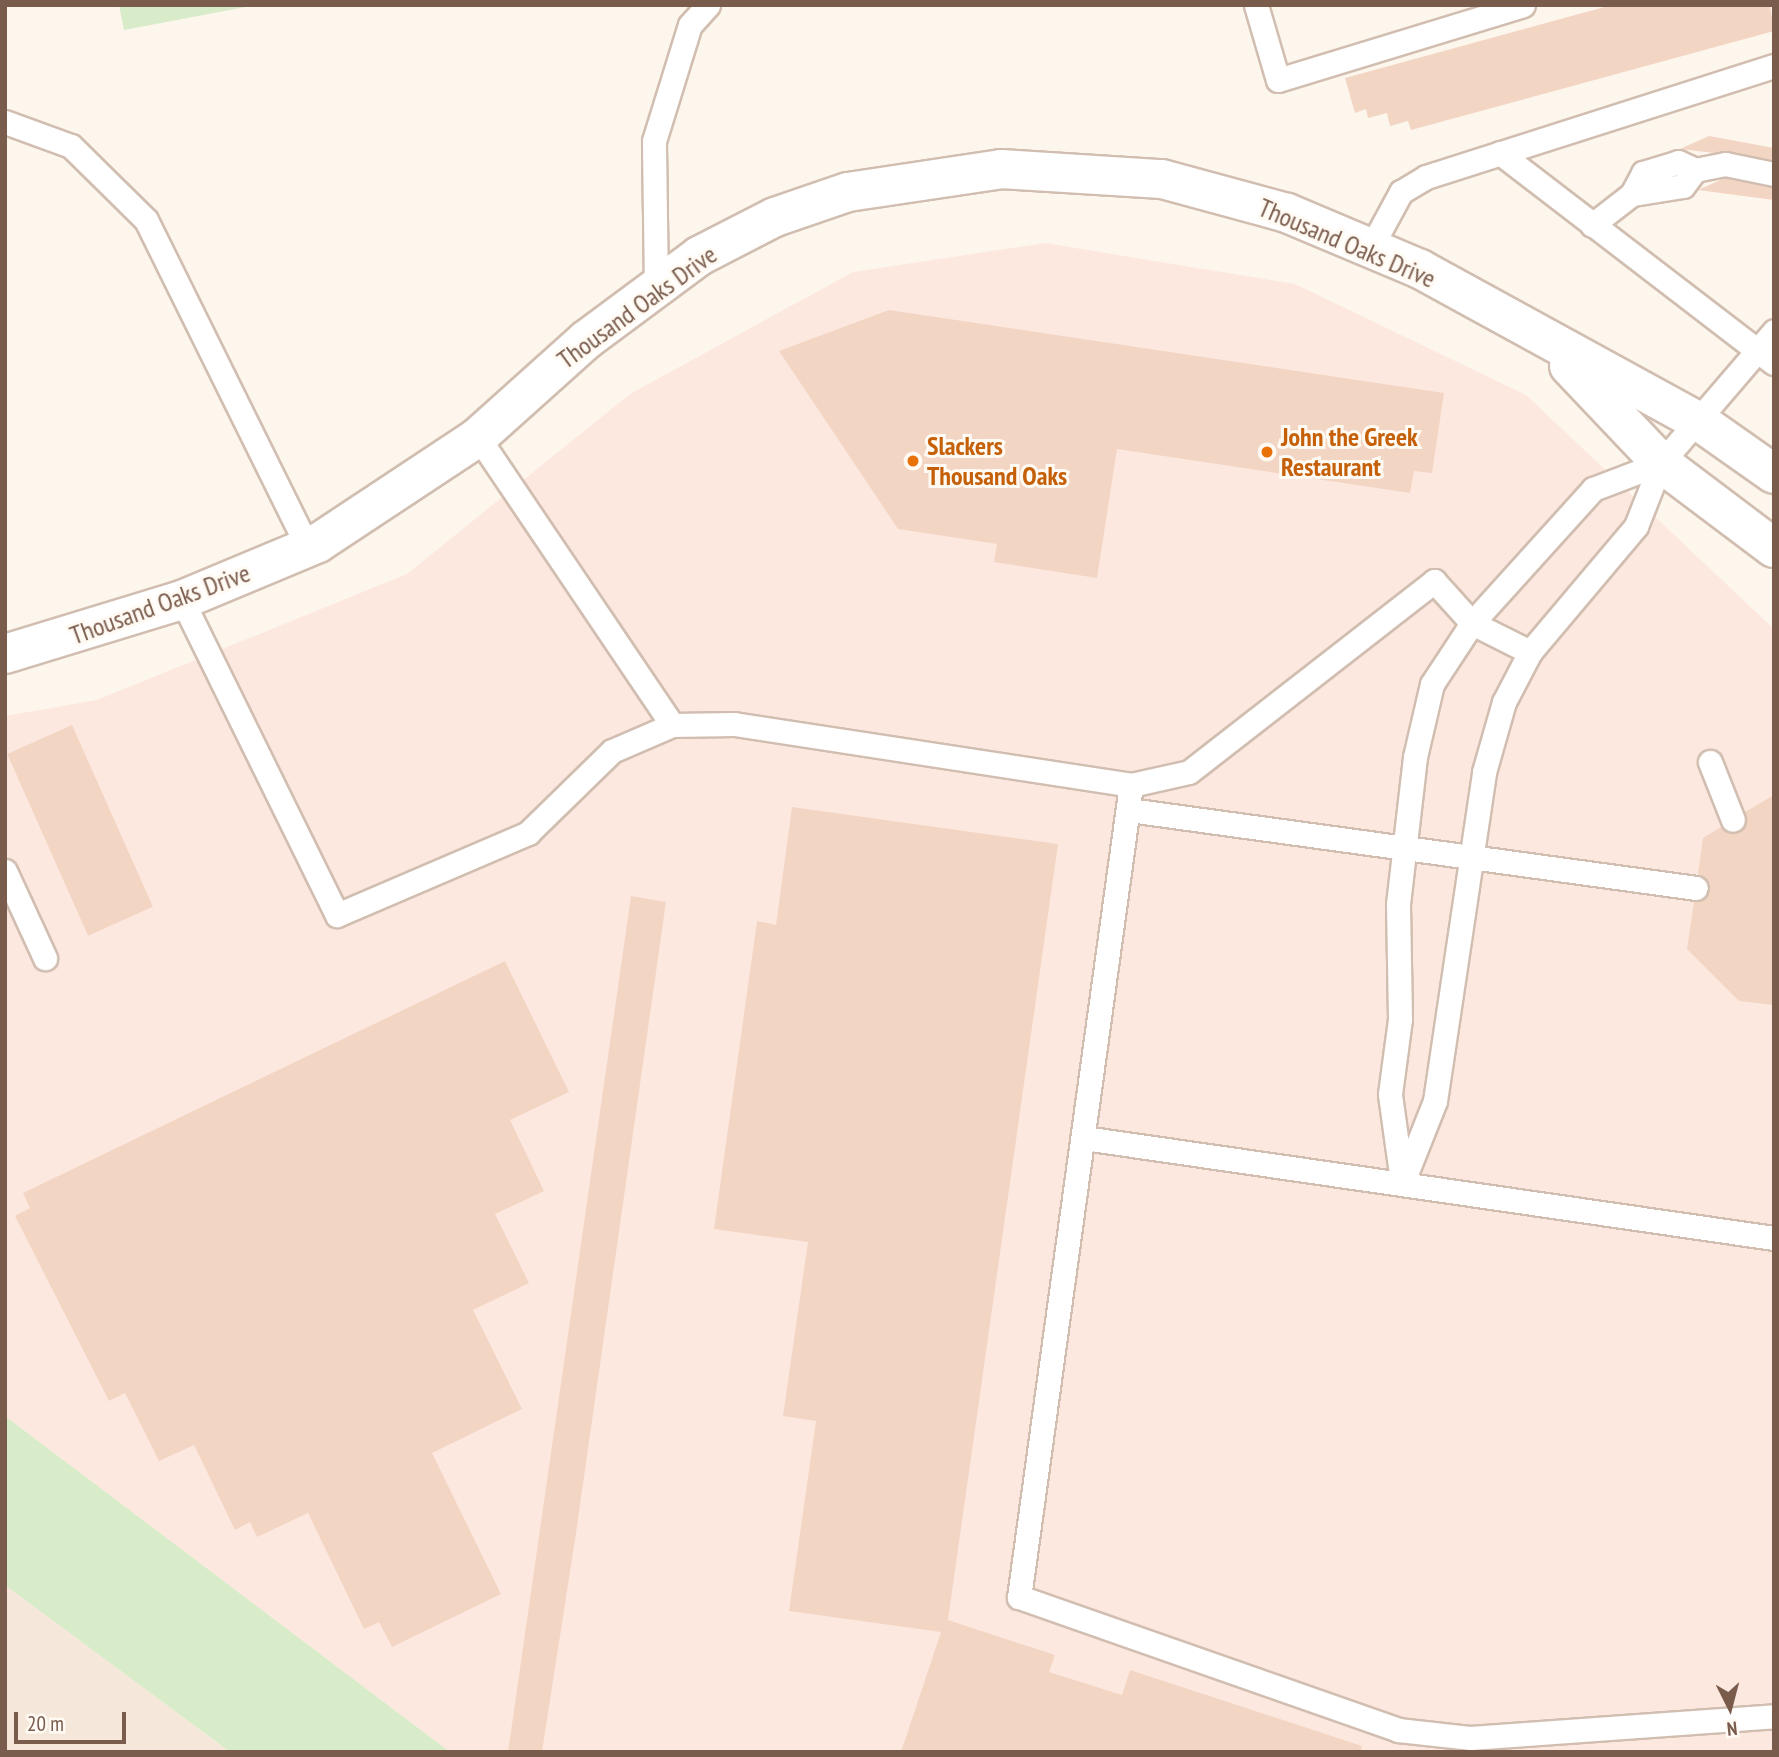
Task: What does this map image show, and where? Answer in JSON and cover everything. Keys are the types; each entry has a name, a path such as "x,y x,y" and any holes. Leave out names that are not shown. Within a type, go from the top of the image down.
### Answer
{"main road":[{"name":"Thousand Oaks Drive","path":"5,654 182,600 308,548 478,437 586,340 699,256 824,201 921,177 1000,169 1162,179 1287,213 1420,269 1549,344 1700,422 1774,474"},
{"name":"Thousand Oaks Drive","path":"1549,344 1661,463 1774,548"}],"lane":[{"path":"656,289 654,141 690,25 708,5"},
{"path":"1256,5 1278,80 1523,5"},
{"path":"1370,248 1401,192 1426,177 1774,66"},
{"path":"5,122 71,146 146,220 308,548"},
{"path":"1500,153 1765,358"},
{"path":"1592,225 1632,194 1683,186 1695,170 1725,164 1774,174"},
{"path":"1402,1184 1435,1101 1472,856 1504,702 1530,652 1636,526 1661,463 1765,358 1774,331"},
{"path":"478,437 672,725"},
{"path":"1402,1184 1390,1094 1400,1019 1398,904 1432,684 1472,623 1593,489 1661,463"},
{"path":"182,600 337,915 528,833 612,751 672,725 734,724 1131,785 1189,772 1434,581 1472,623 1530,652"},
{"path":"1710,762 1733,820"},
{"path":"1131,785 1019,1597 1398,1730 1470,1738 1774,1716"},
{"path":"1129,810 1696,888"},
{"path":"5,870 45,958"},
{"path":"1084,1138 1774,1238"}],"shaded area":[{"path":"1045,243 1295,284 1526,395 1774,629 1774,1752 450,1752 5,1416 5,716 97,700 407,574 630,394 853,272"},
{"path":"5,1585 230,1752 5,1752"}],"green space":[{"path":"119,5 256,5 124,30"},
{"path":"5,1416 450,1752 230,1752 5,1585"}],"building":[{"path":"1612,5 1770,5 1774,31 1411,130 1408,121 1390,126 1387,113 1368,118 1366,109 1355,113 1345,78"},
{"path":"1709,136 1774,148 1774,160 1680,149"},
{"path":"1725,178 1774,188 1774,200 1698,190"},
{"path":"889,310 1444,393 1432,473 1414,471 1410,493 1117,449 1097,578 994,562 997,544 898,529 779,351"},
{"path":"72,725 153,907 88,936 7,754"},
{"path":"1774,795 1774,1005 1739,1001 1687,949 1694,902 1710,889 1698,874 1703,838 1721,827 1739,833 1745,812"},
{"path":"792,807 1058,844 948,1620 1055,1655 1049,1672 1122,1695 1130,1670 1362,1746 1361,1752 901,1752 941,1632 789,1611 816,1421 783,1416 808,1242 714,1229 757,921 776,925"},
{"path":"631,896 666,902 576,1533 542,1752 508,1752"},
{"path":"505,961 569,1092 510,1120 544,1191 495,1214 529,1283 473,1310 522,1409 432,1453 501,1594 392,1647 379,1622 364,1629 308,1513 257,1537 250,1522 235,1530 194,1445 159,1461 125,1393 109,1401 15,1216 30,1208 23,1193"}],"place":[{"name":"John the Greek Restaurant","path":"1267,452"},
{"name":"Slackers Thousand Oaks","path":"913,461"}]}
